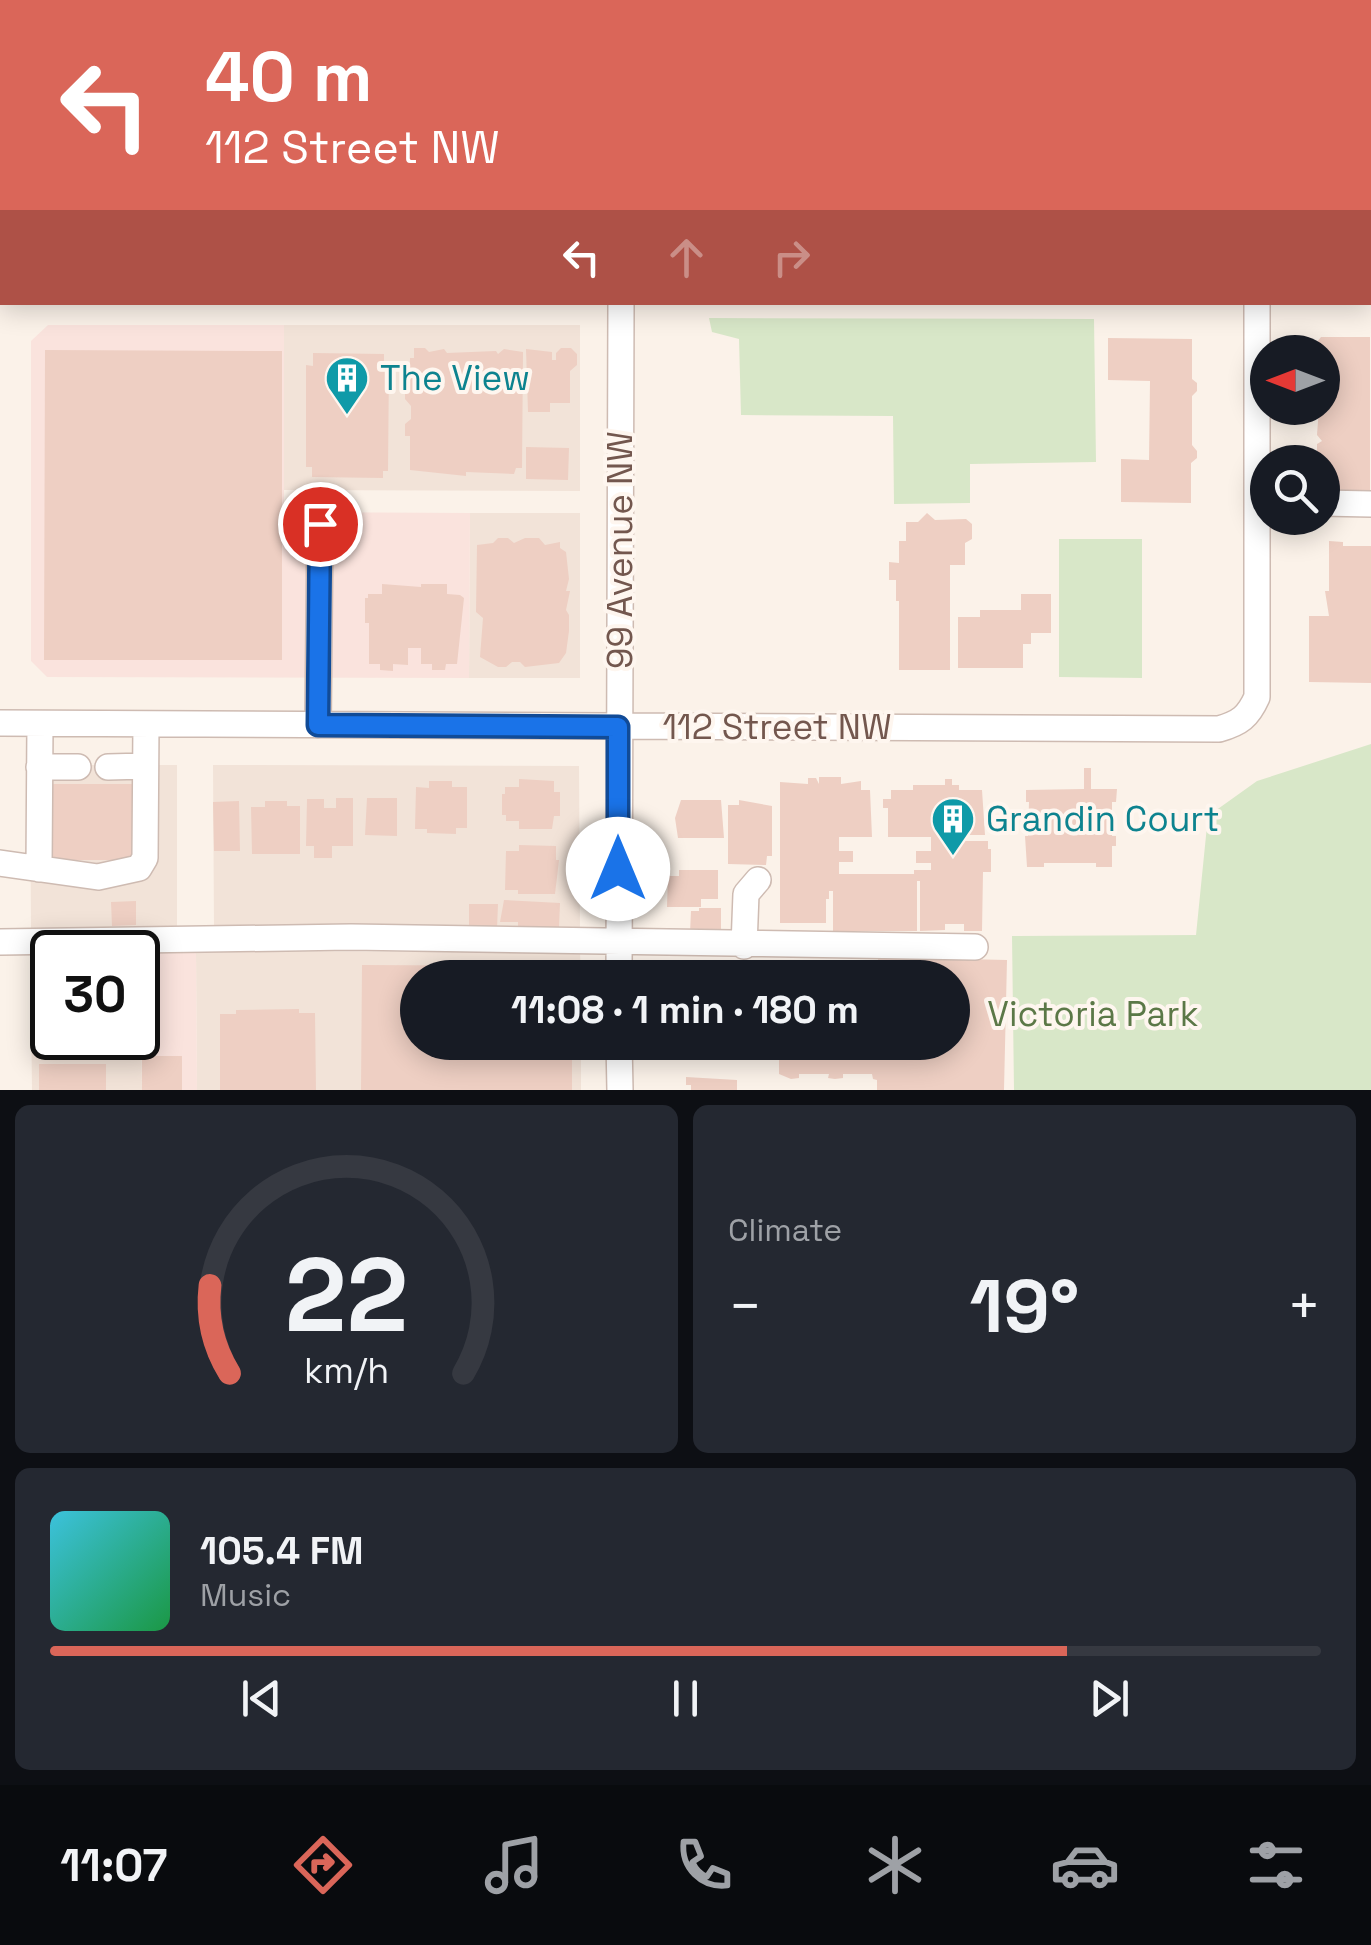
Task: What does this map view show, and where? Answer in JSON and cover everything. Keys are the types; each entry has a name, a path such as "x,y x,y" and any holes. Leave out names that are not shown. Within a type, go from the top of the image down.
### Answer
{"street":[{"name":"99 Avenue NW","path":"618,960 621,305"},
{"path":"1257,305 1261,445"},
{"path":"1340,503 1371,504"},
{"path":"318,725 320,524"},
{"name":"112 Street NW","path":"0,724 1218,728 1238,723 1250,713 1257,696 1261,535"},
{"path":"38,870 40,724"},
{"path":"0,863 98,877 139,868 145,858 146,724"},
{"path":"108,767 145,766"},
{"path":"39,767 78,767"},
{"path":"744,946 746,894 758,880"},
{"path":"0,942 351,937 975,947"},
{"path":"620,1060 620,1090"}],"shaded area":[{"path":"48,325 284,325 284,512 470,513 469,678 47,677 31,661 31,341"},
{"path":"284,325 580,325 580,491 283,490"},
{"path":"470,513 580,513 580,678 469,678"},
{"path":"30,765 177,765 177,929 31,929"},
{"path":"213,765 579,766 580,931 214,929"},
{"path":"160,951 196,951 197,1090 142,1090 142,1060 160,1060"},
{"path":"196,951 580,952 580,960 400,960 400,1060 581,1060 581,1090 197,1090"},
{"path":"32,1060 142,1060 142,1090 32,1090"}],"green space":[{"path":"709,318 1094,319 1096,462 970,464 970,503 894,504 893,416 741,415 739,339 712,332"},
{"path":"1059,539 1142,539 1142,678 1059,677"},
{"name":"Victoria Park","path":"1371,744 1371,1090 1014,1090 1012,936 1196,935 1208,816 1257,781"}],"building":[{"path":"1340,337 1370,337 1370,495 1340,495 1340,445 1317,445 1322,441 1317,435 1318,425 1340,425"},
{"path":"1108,338 1192,339 1192,379 1197,383 1197,391 1192,396 1192,445 1197,458 1191,463 1191,503 1121,502 1121,459 1149,460 1150,381 1108,380"},
{"path":"414,348 429,352 444,349 447,353 498,354 504,349 523,352 522,468 516,468 514,474 466,472 466,476 410,470 410,436 405,436 405,424 411,419 411,406 405,399 405,384 410,384"},
{"path":"561,348 571,348 577,354 577,365 570,371 570,403 550,403 550,412 528,412 526,349 552,352 552,360 556,360"},
{"path":"45,350 282,351 282,660 44,660"},
{"name":"The View","path":"313,353 384,354 384,362 389,362 388,471 383,471 383,478 312,477 312,467 306,467 306,365 313,366"},
{"path":"526,447 569,448 568,480 526,479"},
{"path":"927,513 935,520 966,519 972,524 972,539 965,543 965,565 950,565 950,670 899,670 899,601 896,580 889,580 889,562 899,563 899,541 906,541 906,522 918,522"},
{"path":"498,538 514,543 539,538 545,545 560,542 560,548 566,552 569,631 566,653 559,663 525,667 512,662 498,667 480,657 483,618 476,612 477,545 493,543"},
{"path":"1329,541 1343,542 1343,546 1371,546 1371,683 1309,682 1309,616 1329,616 1325,591 1329,591"},
{"path":"382,584 447,584 447,594 464,598 457,664 446,664 445,670 432,670 432,664 421,664 421,648 408,648 408,665 393,664 393,671 380,670 380,664 369,664 365,598 368,594 382,594"},
{"path":"1021,594 1051,594 1051,633 1031,633 1031,644 1023,644 1023,668 958,668 958,617 980,617 980,610 1021,610"},
{"path":"1084,768 1091,768 1091,789 1117,789 1116,802 1112,802 1112,836 1116,836 1116,846 1112,846 1112,867 1096,867 1096,863 1044,863 1044,867 1027,867 1026,790 1084,789"},
{"name":"Grandin Court","path":"819,777 841,777 841,784 861,781 861,790 870,790 872,837 839,837 839,851 853,851 853,862 839,862 839,874 914,874 914,870 931,870 931,863 916,863 916,851 931,851 931,837 888,837 888,808 883,808 883,799 891,799 891,790 945,785 945,779 952,779 952,785 959,785 959,790 982,790 985,835 958,835 958,841 988,841 991,849 991,872 983,872 982,931 964,931 964,924 945,924 945,930 920,931 920,881 917,931 833,931 833,891 829,891 826,899 826,923 780,923 780,782 808,784 808,778 816,778 819,784"},
{"path":"519,779 554,781 554,792 560,792 560,816 554,816 552,829 519,829 519,821 506,821 506,815 502,815 505,787 519,787"},
{"path":"429,781 452,781 452,787 467,787 467,828 456,828 456,834 415,829 416,787 429,788"},
{"path":"47,784 134,784 134,860 47,860"},
{"path":"336,798 353,798 353,846 332,846 332,858 314,858 314,846 306,846 307,799 324,799 324,808 336,808"},
{"path":"367,798 397,798 397,836 365,835"},
{"path":"681,800 721,800 724,838 678,838 675,818"},
{"path":"739,800 772,806 772,856 767,856 766,865 728,864 728,805 739,805"},
{"path":"239,801 240,851 214,851 213,802"},
{"path":"265,801 287,801 287,806 300,806 300,854 252,854 251,807 265,807"},
{"path":"519,845 556,846 559,860 555,894 505,890 506,851 519,851"},
{"path":"679,870 718,870 718,899 701,899 701,907 667,907 668,876 679,876"},
{"path":"504,900 560,903 559,927 518,929 518,922 500,922"},
{"path":"136,901 136,925 112,926 111,902"},
{"path":"469,904 498,904 497,929 469,929"},
{"path":"721,908 721,937 690,933 691,911"},
{"path":"878,957 1007,960 1004,1090 877,1090 872,1074 843,1074 843,1078 835,1079 828,1078 829,1074 799,1074 799,1078 791,1079 779,1074 779,1060 970,1060 970,960"},
{"path":"362,965 400,965 400,1060 572,1060 572,1090 361,1090"},
{"path":"299,1009 299,1013 315,1013 316,1090 220,1090 220,1014"},
{"path":"182,1056 182,1090 142,1090 142,1060"},
{"path":"39,1064 106,1064 106,1090 39,1090"},
{"path":"686,1077 737,1080 737,1090 691,1090"}],"place":[{"name":"The View","path":"347,416"},
{"name":"Grandin Court","path":"953,857"}],"route":[{"path":"320,524 318,725 618,727 618,869"}]}
